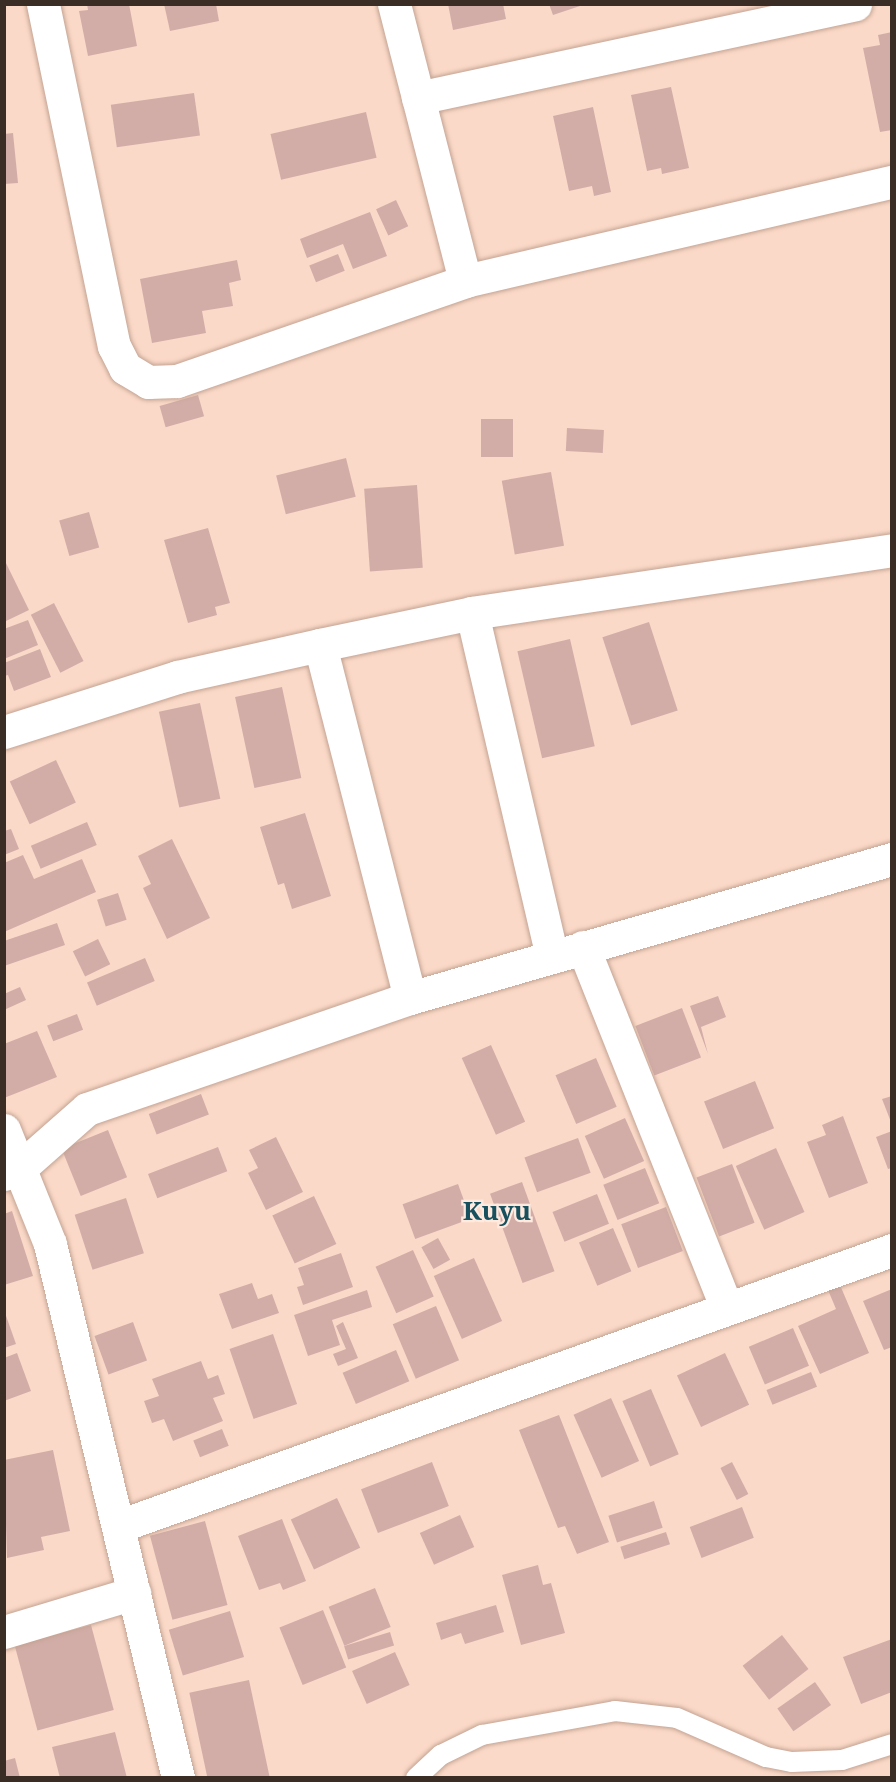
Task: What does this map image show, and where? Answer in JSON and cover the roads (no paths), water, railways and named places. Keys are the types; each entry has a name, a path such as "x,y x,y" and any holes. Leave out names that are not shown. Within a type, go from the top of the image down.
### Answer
{"street":[{"path":"43,4 114,346 134,376 148,382 177,381 465,281 891,182"},
{"path":"394,4 465,281"},
{"path":"418,98 855,4"},
{"path":"4,732 177,676 472,613 891,550"},
{"path":"472,613 552,957"},
{"path":"320,645 410,998"},
{"path":"12,1171 87,1109 410,998 891,859"},
{"path":"583,947 727,1308"},
{"path":"4,1130 12,1171 50,1244 178,1778"},
{"path":"119,1526 891,1250"},
{"path":"4,1632 134,1593"}],"lane":[{"path":"416,1778 441,1755 482,1735 615,1711 677,1718 766,1757 792,1762 842,1760 891,1744"}],"district":[{"name":"Kuyu","path":"497,1211"}]}
